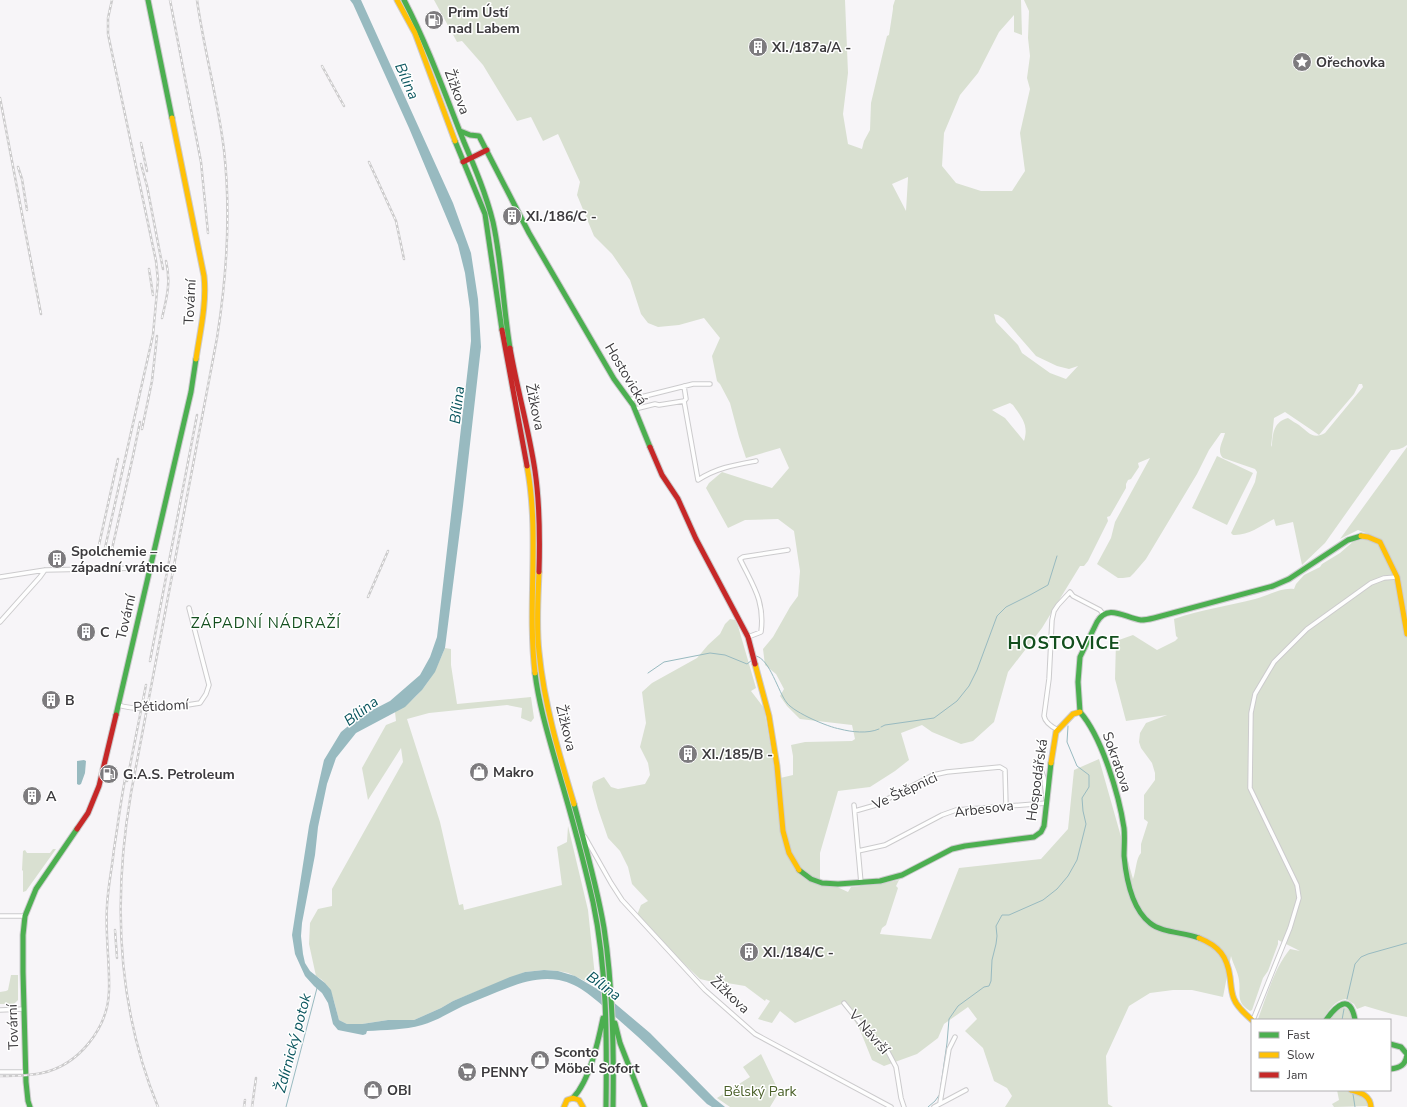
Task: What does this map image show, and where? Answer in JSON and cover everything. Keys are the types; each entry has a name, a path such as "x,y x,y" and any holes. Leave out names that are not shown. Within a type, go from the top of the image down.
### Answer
{"street":[{"name":"Tovární","path":"30,1107 28,1101 26,1072 24,1010 23,951 25,916 36,889 81,823 93,802 99,786 191,392 201,327 205,286 204,276 148,0"},
{"name":"Žižkova","path":"397,0 415,33 463,162 482,204 488,227 502,332 530,476 534,513 532,604 533,655 538,693 550,745 576,833 591,897 599,939 604,980 605,1009"},
{"name":"Žižkova","path":"404,0 421,32 471,158 487,200 493,226 507,325 531,446 538,490 540,541 538,640 544,691 582,832 599,903 606,939 611,987 612,1016"},
{"name":"Hostovická","path":"460,131 470,135 479,136 529,233 614,379 635,409 662,475 678,499 696,539 748,636"},
{"path":"463,162 487,150"},
{"path":"629,400 693,384 710,384"},
{"path":"684,386 686,398 684,401 698,480 720,468 756,461"},
{"path":"635,409 655,404 684,401"},
{"path":"1080,712 1078,682 1080,657 1096,622 1103,614 1112,612 1142,620 1273,586 1289,579 1348,540 1362,536 1368,536 1380,542 1397,577 1407,634"},
{"path":"748,636 761,632 763,619 760,601 740,559 742,557 788,550"},
{"path":"0,578 45,570 149,569"},
{"path":"0,622 45,570"},
{"path":"1252,1019 1290,928 1299,898 1297,884 1250,788 1250,713 1255,694 1274,662 1307,629 1371,583 1384,578 1397,577"},
{"path":"1058,730 1045,720 1044,716 1049,679 1051,627 1054,612 1058,605 1070,592 1073,596 1100,610 1103,614"},
{"name":"Pětidomí","path":"118,706 125,708 144,708 200,703 206,694 209,685 189,608"},
{"name":"Hospodářská","path":"748,636 769,716 777,766 781,820 789,853 797,868 811,879 827,884 880,881 902,875 952,849 1034,837 1041,832 1044,826 1056,732 1073,714 1080,712"},
{"name":"Sokratova","path":"1080,712 1085,716 1092,727 1113,782 1123,823 1124,853 1128,877 1138,908 1145,918 1155,926 1198,937 1211,943 1220,950 1225,957 1230,974 1233,997 1238,1006 1251,1019"},
{"path":"1039,763 1044,778 1047,802"},
{"name":"Ve Štěpnici","path":"855,811 876,805 933,775 947,772 1000,768 1005,770 1006,806"},
{"name":"Arbesova","path":"858,851 885,845 942,815 956,810 1047,802"},
{"path":"854,805 861,883"},
{"name":"Žižkova","path":"582,832 622,900 705,990 755,1034 892,1107"},
{"path":"0,916 25,916"},
{"name":"V Návrší","path":"844,1003 861,1024 888,1052 896,1067 904,1107"},
{"path":"1327,1019 1340,1004 1345,1004 1351,1007 1354,1011 1355,1019"},
{"path":"605,1009 606,1107"},
{"path":"564,1107 567,1100 573,1098 579,1092 596,1047 605,1009"},
{"path":"0,1010 24,1010"},
{"path":"612,1016 613,1107"},
{"path":"612,1016 620,1043 645,1107"},
{"path":"940,1103 949,1049 955,1038"},
{"path":"1391,1044 1401,1047 1407,1054 1407,1061 1404,1065 1396,1069 1391,1069"},
{"path":"0,1072 26,1072"},
{"path":"934,1107 966,1090"},
{"path":"1354,1091 1369,1097 1371,1107"},
{"path":"573,1098 579,1100 584,1107"}],"green space":[{"path":"434,0 845,0 848,73 843,114 848,144 862,149 864,141 870,130 871,103 887,36 889,35 895,0 1021,0 1022,35 1014,32 1014,15 999,32 978,73 960,95 944,133 942,166 956,183 981,191 1012,191 1025,171 1020,133 1030,89 1027,78 1030,56 1028,38 1029,11 1024,0 1407,0 1407,445 1399,449 1391,450 1325,543 1302,565 1293,522 1276,526 1274,519 1244,534 1233,535 1231,533 1255,482 1257,472 1255,469 1223,458 1220,449 1225,433 1221,433 1209,450 1197,474 1146,559 1130,577 1118,578 1097,564 1111,538 1115,522 1150,458 1138,463 1139,467 1131,479 1128,480 1126,488 1110,516 1107,517 1108,521 1088,561 1084,566 1080,566 1042,628 1008,672 994,722 973,741 961,744 932,732 922,725 901,733 909,760 870,787 838,791 820,853 820,879 848,892 851,887 880,884 899,880 896,886 898,888 886,925 882,928 880,934 931,939 959,868 1041,859 1068,829 1074,770 1099,759 1133,879 1148,822 1144,819 1144,795 1155,780 1155,773 1152,763 1141,748 1139,742 1140,733 1146,723 1167,715 1126,721 1115,679 1116,641 1133,635 1157,650 1178,638 1176,636 1174,619 1260,598 1279,590 1294,589 1296,584 1304,575 1320,567 1355,540 1368,537 1378,543 1376,537 1358,530 1340,539 1407,447 1407,1017 1365,1006 1357,1009 1354,1004 1346,999 1338,1001 1323,1019 1258,1019 1271,982 1284,957 1290,949 1300,951 1278,940 1278,944 1268,971 1263,978 1252,1010 1250,1011 1245,1008 1240,1001 1238,977 1231,956 1223,997 1192,990 1173,990 1150,993 1129,1006 1106,1056 1108,1104 1113,1107 1005,1107 1012,1096 1007,1088 994,1081 983,1048 965,1031 977,1019 968,1007 944,1024 938,1038 917,1054 884,1066 872,1060 860,1030 844,1003 795,1023 780,1011 772,1023 758,1019 770,1001 766,999 765,1001 745,986 727,983 725,986 719,981 717,983 700,979 673,953 637,915 641,905 648,901 632,884 628,867 620,851 608,838 592,787 593,782 604,777 611,787 618,789 645,784 650,775 648,763 640,747 646,723 642,692 652,683 697,658 720,634 725,624 730,619 735,620 738,626 756,688 751,691 764,708 776,779 793,775 793,756 791,745 805,742 852,741 855,739 852,725 800,719 787,706 780,696 784,689 776,674 765,665 763,649 773,637 798,596 800,571 794,531 778,519 745,520 728,528 706,488 709,483 722,472 772,488 789,468 780,448 746,458 730,403 717,381 712,356 720,338 704,318 679,325 658,327 648,323 641,314 630,280 612,254 594,236 577,195 580,182 558,134 543,141 531,117 517,121 483,65 462,41 457,42","holes":["908,177 906,211 892,184","994,314 1004,319 1036,356 1057,366 1069,369 1078,366 1066,379 1050,373 1022,353 1018,345 996,322","1359,384 1362,384 1363,387 1325,433 1317,436 1311,434 1288,418 1280,422 1275,428 1271,447 1274,418 1285,412 1319,435 1354,394","1010,403 1013,405 1024,422 1026,430 1024,441 1005,418 992,410"]},
{"path":"1217,456 1253,473 1227,525 1192,508"},
{"path":"445,648 451,649 451,665 457,704 531,697 534,718 531,722 521,718 522,708 507,705 429,713 407,719 440,822 459,905 463,904 464,910 562,885 557,847 567,842 568,826 588,910 596,986 568,973 558,971 544,970 525,972 453,1001 414,1020 388,1020 362,1024 347,1024 339,1020 329,989 322,980 316,976 309,944 310,923 318,909 332,906 332,889 403,762 401,748 368,800 362,768 386,725 396,721 395,712 413,699 426,684"},
{"path":"53,849 56,849 26,891 23,892 23,851 25,850 27,853 50,853"},
{"path":"11,975 18,975 18,1000 14,1004 0,1004 0,992 8,990"},
{"path":"1343,1007 1347,1008 1350,1011 1352,1019 1331,1019 1338,1009"},
{"name":"Bělský Park","path":"761,1054 779,1092 770,1107 730,1107 717,1098 750,1077 743,1067"},
{"path":"1337,1091 1356,1093 1364,1098 1368,1106 1334,1107 1332,1104 1339,1100"}],"water":[{"path":"350,0 361,0 453,203 471,253 478,299 481,347 445,648 435,672 422,690 405,707 356,733 336,758 327,784 318,827 315,855 302,923 301,936 305,963 310,971 331,990 339,1020 347,1024 362,1024 388,1020 414,1020 453,1001 525,972 544,970 558,971 575,976 599,990 650,1033 715,1099 725,1107 712,1107 707,1104 672,1069 600,1003 581,989 567,982 543,979 527,982 467,1004 437,1019 415,1027 367,1031 366,1034 363,1035 338,1030 333,1024 328,1003 322,993 305,976 295,954 292,935 309,826 324,760 341,732 359,717 390,701 420,675 430,657 437,637 471,341 470,309 465,273 458,245 409,128"},
{"path":"77,761 86,761 85,773 81,784 79,785 77,784"}],"waterway":[{"path":"881,727 885,725 934,718 957,701 969,686 977,670 997,616 1006,607 1048,585 1057,556"},
{"path":"648,673 664,662 710,653 725,655 747,664 752,660"},
{"path":"756,656 761,658 770,669 787,703 797,711 820,723 844,730 865,732 879,729"},
{"path":"941,1085 949,1019 958,1006 984,987 989,986 997,936 996,926 1002,915 1009,915 1043,900 1057,889 1068,876 1077,860 1086,824 1082,798 1089,787 1089,775 1077,766 1067,742 1068,726"},
{"path":"1347,999 1355,964 1361,957 1407,943"},
{"name":"Ždírnický potok","path":"286,1107 317,988"},
{"path":"1342,1019 1344,1009"},
{"path":"928,1107 940,1094"},
{"path":"1353,1094 1355,1107"}],"railway":[{"path":"105,548 153,335 158,280 156,261 108,34 108,18 112,0"},
{"path":"170,0 201,162 208,233"},
{"path":"158,1107 144,1069 134,1031 127,991 122,952 122,872 125,833 131,793 217,338 223,291 227,244 227,197 224,150 197,0"},
{"path":"322,66 344,106"},
{"path":"0,98 41,314"},
{"path":"141,143 147,171"},
{"path":"369,162 396,221 404,259"},
{"path":"141,164 147,186 163,269"},
{"path":"18,167 22,179 27,210"},
{"path":"162,318 167,296 168,283 166,261"},
{"path":"149,269 153,295"},
{"path":"142,429 152,381 157,336"},
{"path":"150,661 197,415"},
{"path":"112,549 140,422"},
{"path":"99,545 118,459"},
{"path":"368,597 388,551"},
{"path":"127,781 146,685"},
{"path":"0,1076 42,1073 55,1069 68,1062 89,1043 103,1018 109,991 107,928 108,899 126,774"},
{"path":"115,930 117,958"},
{"path":"252,1107 256,1078"},
{"path":"244,1107 245,1100"}],"traffic: fast":[{"path":"148,0 172,118"},
{"path":"404,0 436,70 480,181 490,212 496,237 510,348"},
{"path":"460,131 470,135 479,136 529,233 614,379 633,405 650,447"},
{"path":"455,141 485,214 502,330"},
{"path":"116,715 191,392 196,359"},
{"path":"1080,712 1078,682 1080,657 1101,616 1112,612 1141,620 1154,618 1273,586 1289,579 1348,540 1361,536"},
{"path":"535,673 539,698 581,852 598,927 604,978 606,1107"},
{"path":"1080,712 1095,736 1114,783 1124,828 1124,856 1126,873 1134,901 1144,917 1155,926 1167,931 1199,938"},
{"path":"799,870 811,879 822,883 838,884 880,881 902,875 952,849 1034,837 1041,832 1044,826 1051,763"},
{"path":"574,804 598,897 607,950 612,1017 613,1107"},
{"path":"30,1107 26,1082 23,972 23,935 25,916 36,889 77,829"},
{"path":"1327,1019 1338,1006 1342,1004 1350,1006 1355,1019"},
{"path":"573,1098 589,1071 603,1018"},
{"path":"615,1023 620,1043 645,1107"},
{"path":"1391,1044 1401,1047 1407,1054 1402,1065 1391,1069"}],"traffic: slow":[{"path":"397,0 415,33 455,141"},
{"path":"172,118 205,286 204,307 196,359"},
{"path":"527,466 533,518 532,621 535,673"},
{"path":"1361,536 1380,542 1397,577 1407,634"},
{"path":"539,572 538,632 544,691 574,804"},
{"path":"755,664 769,716 777,766 783,831 789,853 799,870"},
{"path":"1051,763 1056,732 1073,714 1080,712"},
{"path":"1199,938 1217,948 1221,953 1227,963 1235,1002 1251,1019"},
{"path":"1354,1091 1367,1097 1371,1107"},
{"path":"564,1107 567,1100 573,1098 579,1100 583,1107"}],"traffic: jam":[{"path":"463,162 487,150"},
{"path":"502,330 527,466"},
{"path":"510,348 530,440 537,484 540,547 539,572"},
{"path":"650,447 662,475 678,499 696,539 748,637 755,664"},
{"path":"77,829 88,813 99,786 116,715"}],"place":[{"name":"Prim Ústí nad Labem","path":"434,20"},
{"name":"XI./187a/A -","path":"758,47"},
{"name":"Ořechovka","path":"1302,62"},
{"name":"XI./186/C -","path":"512,216"},
{"name":"Spolchemie – západní vrátnice","path":"57,559"},
{"name":"C","path":"86,632"},
{"name":"B","path":"51,700"},
{"name":"XI./185/B -","path":"688,754"},
{"name":"Makro","path":"479,772"},
{"name":"G.A.S. Petroleum","path":"109,774"},
{"name":"A","path":"32,796"},
{"name":"XI./184/C -","path":"749,952"},
{"name":"Sconto Möbel Sofort","path":"540,1060"},
{"name":"PENNY","path":"467,1072"},
{"name":"OBI","path":"373,1090"}],"district":[{"name":"ZÁPADNÍ NÁDRAŽÍ","path":"266,623"},
{"name":"HOSTOVICE","path":"1064,643"}],"water label":[{"name":"Bílina","path":"407,81"},
{"name":"Bílina","path":"457,405"},
{"name":"Bílina","path":"361,711"},
{"name":"Bílina","path":"604,986"}]}
